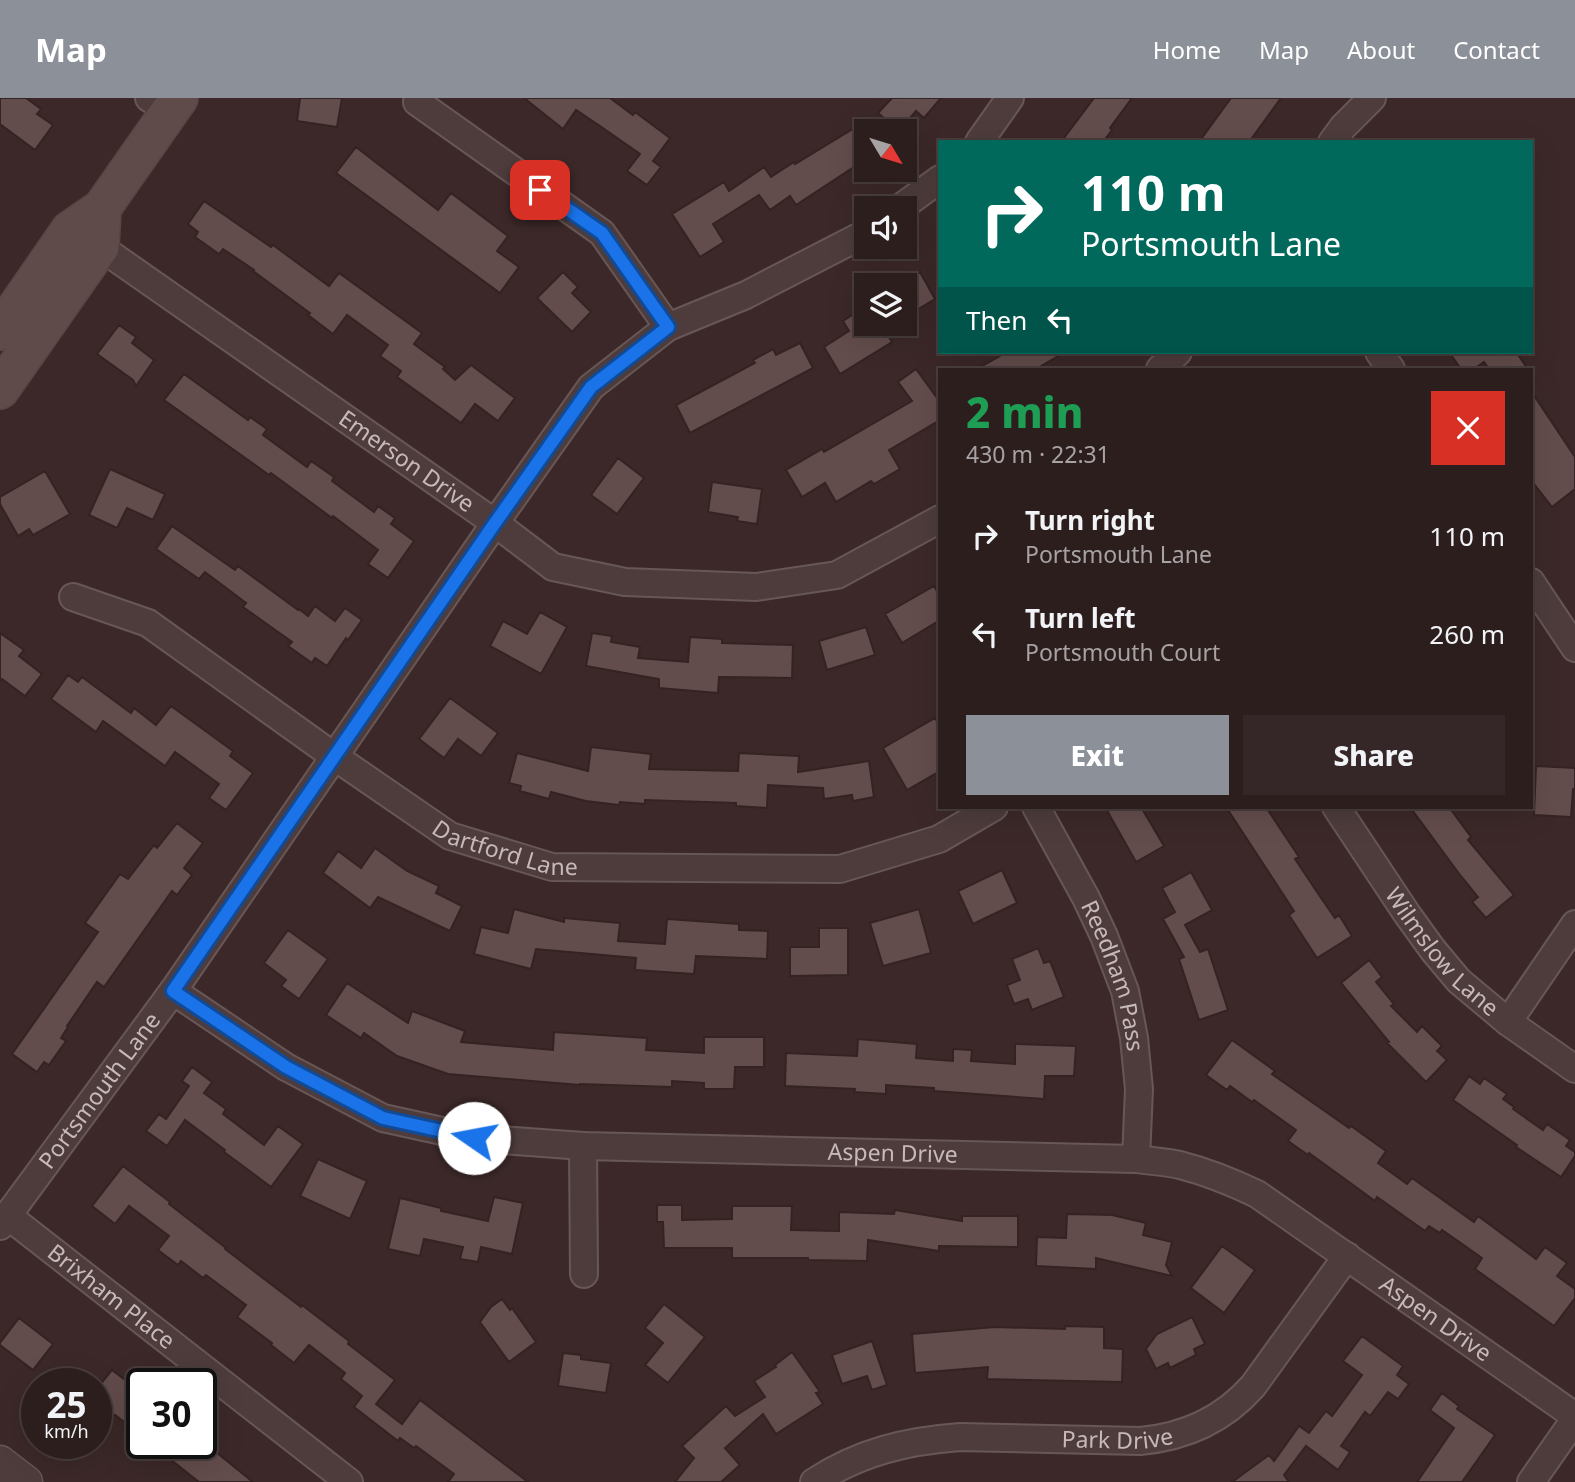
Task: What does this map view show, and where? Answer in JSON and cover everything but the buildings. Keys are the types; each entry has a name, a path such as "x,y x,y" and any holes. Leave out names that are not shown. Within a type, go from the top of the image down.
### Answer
{"main road":[{"path":"0,331 70,230 102,208 166,103"},
{"path":"0,390 100,247 102,208"}],"street":[{"path":"980,140 1010,98"},
{"path":"1333,140 1372,98"},
{"path":"417,102 602,233 668,327"},
{"path":"917,196 938,180"},
{"name":"Portsmouth Lane","path":"4,1221 173,991 591,387 668,327 746,295 854,239"},
{"name":"Emerson Drive","path":"100,247 495,523 553,567 625,582 756,587 837,575 938,520"},
{"path":"1161,368 1176,354"},
{"path":"1533,585 1575,648"},
{"name":"Dartford Lane","path":"73,597 148,623 450,836 552,867 840,869 939,839 991,809"},
{"name":"Reedham Pass","path":"1036,809 1086,898 1125,990 1134,1038 1139,1089 1136,1159"},
{"name":"Wilmslow Lane","path":"1337,809 1433,950 1459,981 1508,1022 1575,1069"},
{"path":"1508,1022 1575,924"},
{"name":"Aspen Drive","path":"173,991 286,1067 383,1118 474,1138 583,1146 1136,1159 1178,1164 1234,1183 1257,1194 1575,1417"},
{"path":"583,1146 584,1274"},
{"name":"Brixham Place","path":"4,1221 349,1482"},
{"name":"Park Drive","path":"814,1482 849,1462 874,1452 933,1439 960,1437 1140,1441 1162,1439 1200,1427 1224,1413 1254,1386 1347,1256"},
{"path":"1531,1482 1575,1417"},
{"path":"0,1462 26,1482"}],"route":[{"path":"474,1138 383,1118 286,1067 173,991 591,387 668,327 602,233 540,190"}]}
